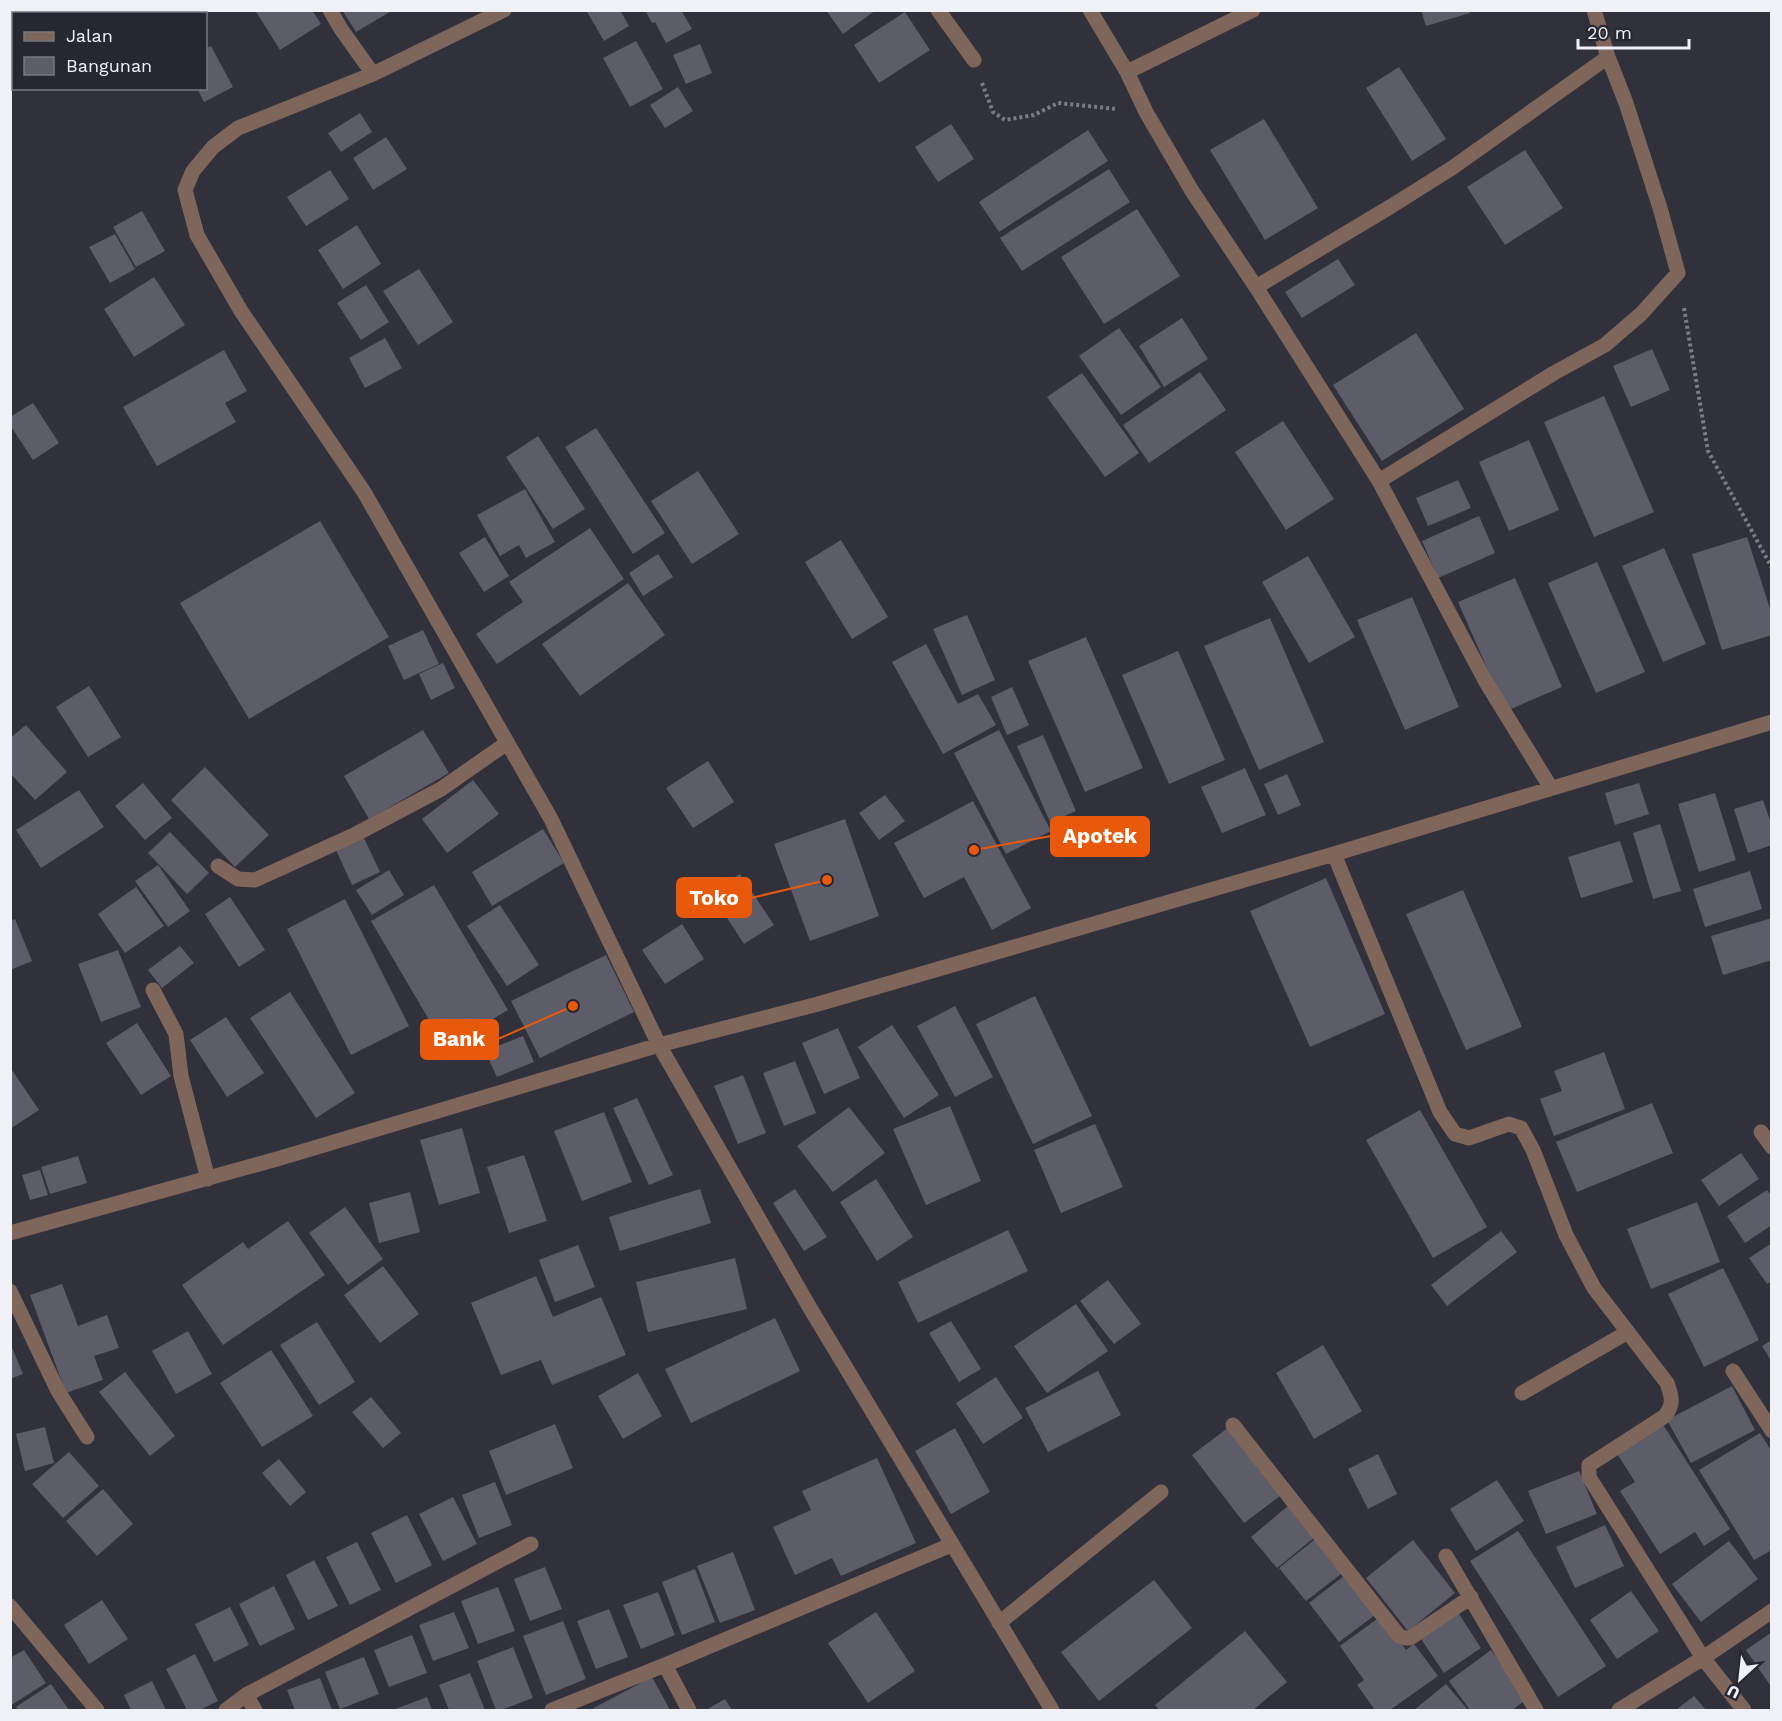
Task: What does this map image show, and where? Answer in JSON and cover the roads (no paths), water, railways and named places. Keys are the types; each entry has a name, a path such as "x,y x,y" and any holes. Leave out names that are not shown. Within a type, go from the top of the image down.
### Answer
{"street":[{"path":"330,10 373,74"},
{"path":"504,10 373,74 238,128 213,147 193,171 185,190 197,235 236,302 364,492 551,819 659,1045 810,1308 1052,1710"},
{"path":"938,10 974,60"},
{"path":"1090,10 1192,191 1379,481 1486,682 1551,788"},
{"path":"1127,72 1252,10"},
{"path":"1379,481 1554,373 1605,345 1641,314 1677,273 1660,208 1594,10"},
{"path":"1256,287 1452,168 1608,57"},
{"path":"10,1233 208,1179 659,1045 818,1004 1334,854 1772,722"},
{"path":"218,866 237,879 255,880 356,834 441,789 507,743"},
{"path":"1334,854 1440,1112 1455,1134 1469,1138 1509,1124 1521,1128 1533,1150 1566,1235 1594,1288 1667,1383 1671,1396 1671,1408 1665,1416 1589,1465 1589,1477 1703,1658 1744,1710"},
{"path":"153,990 176,1034 181,1076 208,1179"},
{"path":"1761,1132 1772,1148"},
{"path":"10,1291 58,1391 87,1437"},
{"path":"1522,1393 1628,1332"},
{"path":"1733,1371 1772,1431"},
{"path":"1233,1425 1399,1636 1410,1638 1471,1597"},
{"path":"999,1623 1161,1492"},
{"path":"226,1710 246,1695 531,1544"},
{"path":"552,1710 951,1545"},
{"path":"1446,1556 1536,1710"},
{"path":"10,1606 97,1710"},
{"path":"1619,1710 1703,1658 1772,1611"},
{"path":"665,1665 689,1710"},
{"path":"246,1695 255,1710"}],"place":[{"name":"Apotek","path":"974,850"},
{"name":"Toko","path":"827,880"},
{"name":"Bank","path":"573,1006"}]}
